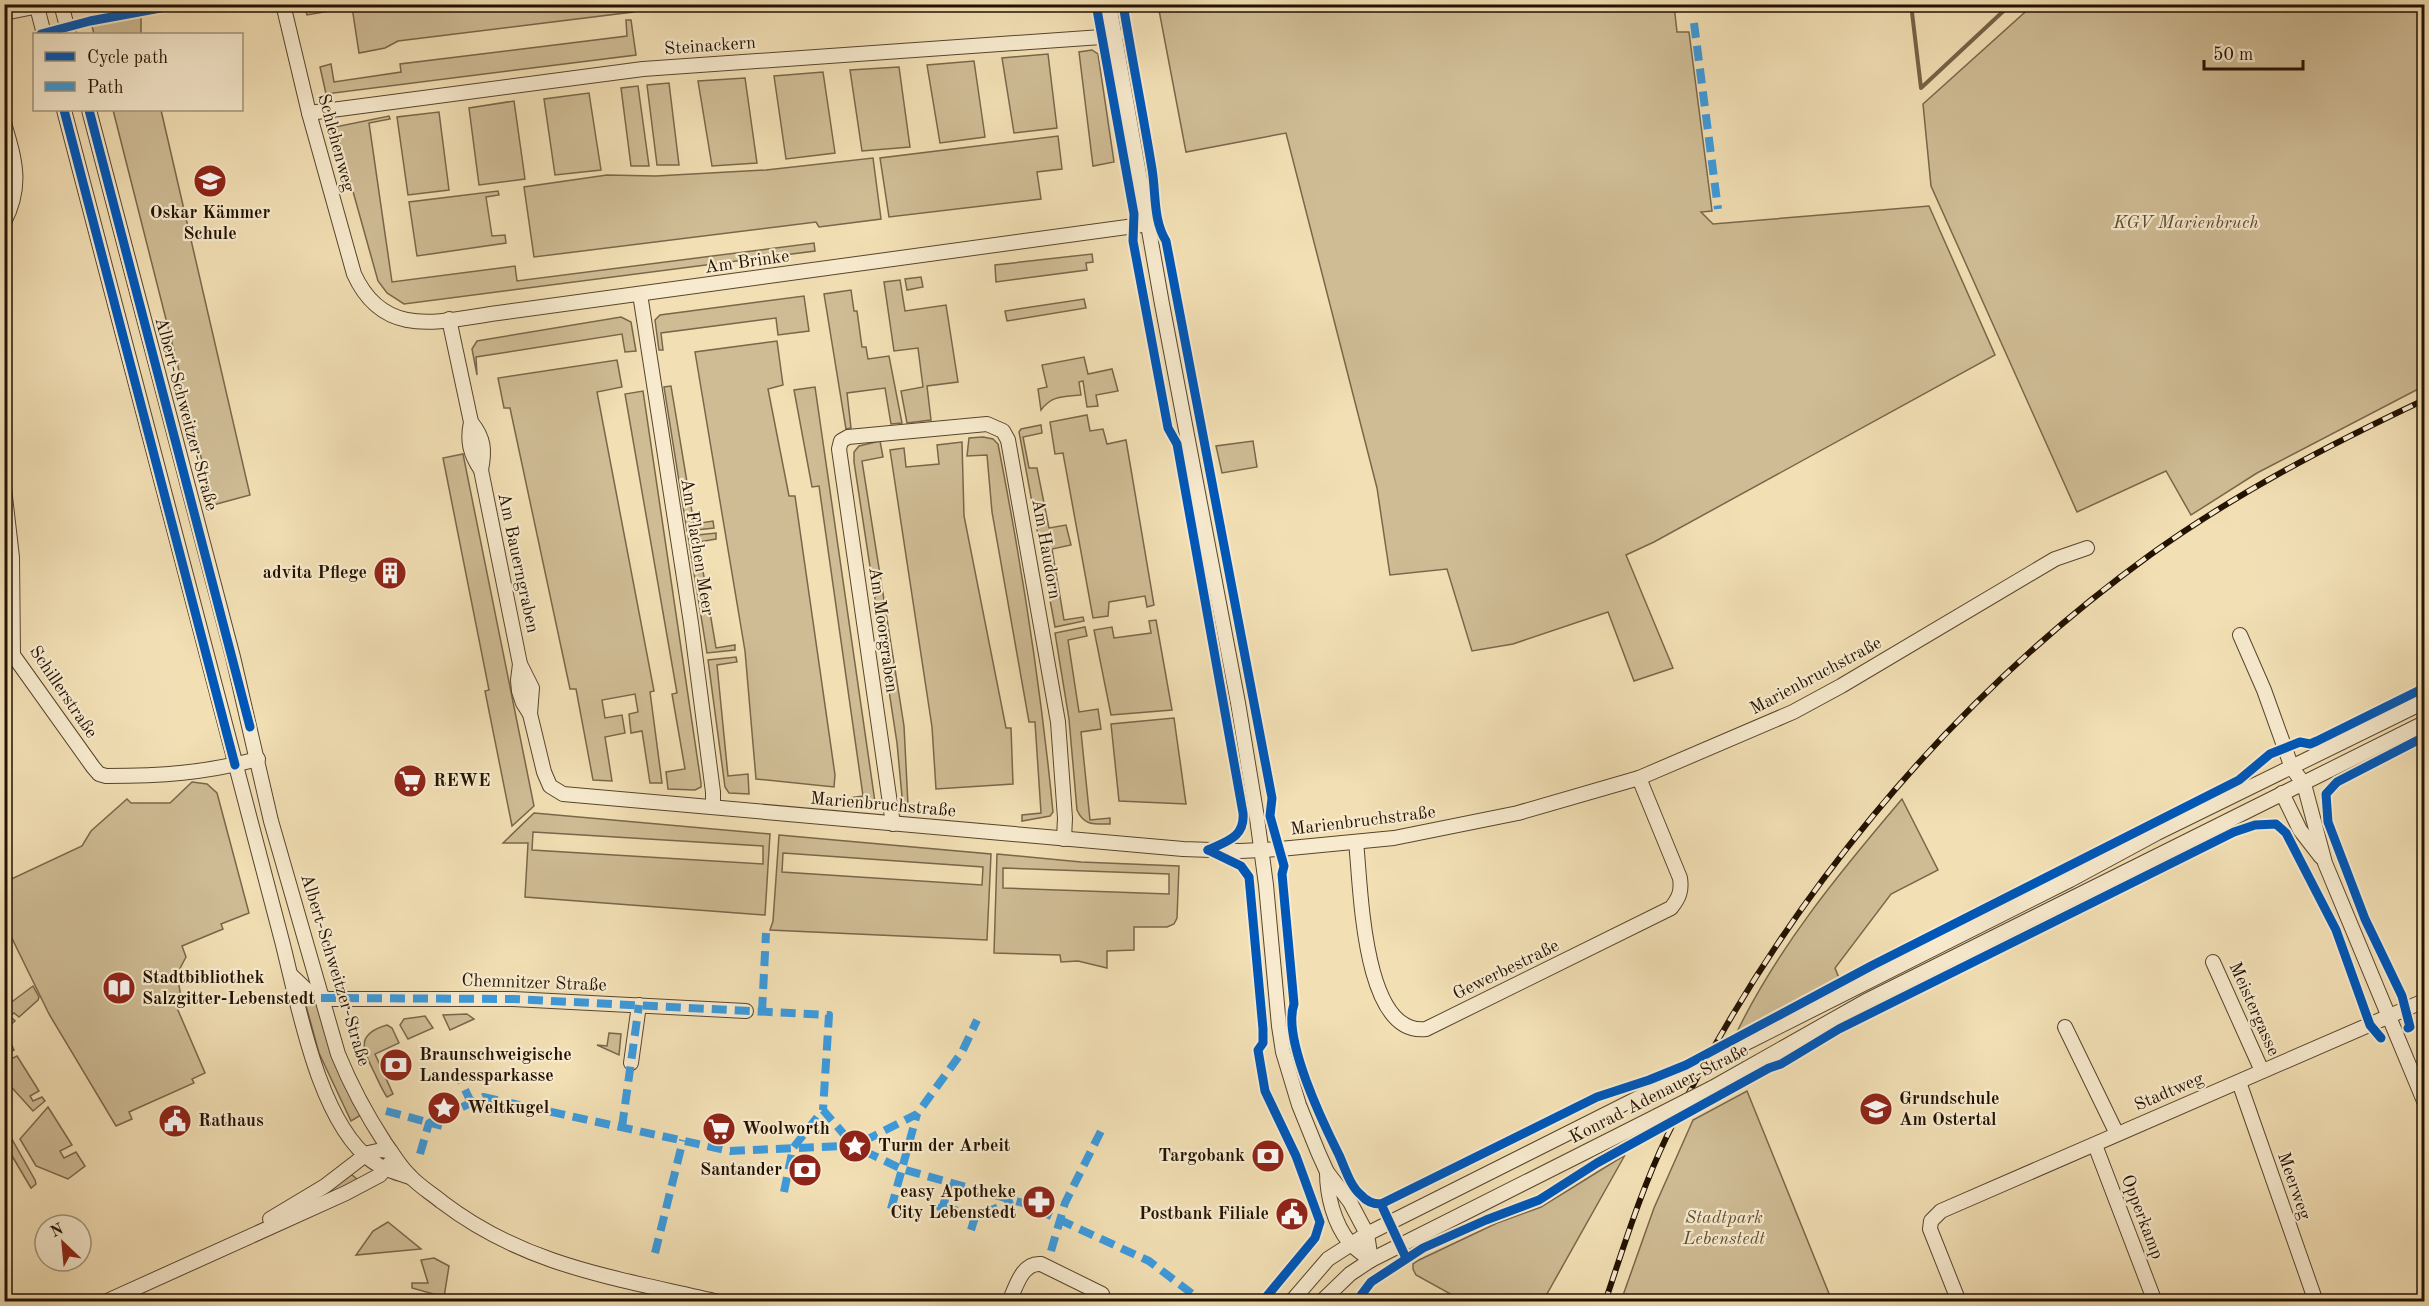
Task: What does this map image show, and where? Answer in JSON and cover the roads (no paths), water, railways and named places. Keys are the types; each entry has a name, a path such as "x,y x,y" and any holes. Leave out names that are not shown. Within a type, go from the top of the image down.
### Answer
{"street":[{"path":"61,4 69,33"},
{"name":"Schlehenweg","path":"282,4 309,113 354,274 361,288"},
{"path":"1109,4 1236,692 1261,850 1283,1052 1299,1105 1327,1172 1350,1202 1367,1234 1371,1260"},
{"path":"4,13 41,5 44,33"},
{"name":"Steinackern","path":"309,113 643,69 1116,36"},
{"name":"Albert-Schweitzer-Straße","path":"64,111 290,974 302,1029 342,1125 365,1155 387,1169 410,1177"},
{"name":"Albert-Schweitzer-Straße","path":"89,111 258,759 271,820 321,998 352,1090 391,1152 410,1177 465,1219 493,1236 530,1253 568,1266 720,1302"},
{"path":"4,123 16,166 14,204 4,222"},
{"name":"Am Brinke","path":"361,288 377,307 396,319 420,321 450,319 1149,224"},
{"name":"Am Flachen Meer","path":"639,294 691,623 713,806"},
{"name":"Am Bauerngraben","path":"450,319 471,422 480,433 484,449 481,470 520,664 532,688 530,714 544,772 550,786"},
{"name":"Am Haudorn","path":"841,441 848,437 974,424 995,426 1003,431 1008,440 1058,722 1065,818 1064,839"},
{"name":"Am Moorgraben","path":"841,441 839,449 892,824"},
{"name":"Schillerstraße","path":"4,488 12,557 9,657 99,774 166,776 235,765"},
{"name":"Marienbruchstraße","path":"550,786 563,794 1183,849 1261,850 1394,838 1518,813 1639,778 1793,712 2055,559 2087,548"},
{"path":"2240,635 2264,690 2292,768 2304,783 2325,863 2424,1101"},
{"name":"Konrad-Adenauer-Straße","path":"1292,1302 1328,1259 1367,1234 2070,880 2157,832 2424,702"},
{"name":"Konrad-Adenauer-Straße","path":"1322,1302 1350,1274 1371,1260 1712,1088 1866,1000 2424,723"},
{"path":"235,765 258,759"},
{"path":"2292,768 2282,793 2300,830 2325,863"},
{"name":"Gewerbestraße","path":"1356,842 1371,972 1382,997 1398,1022 1414,1030 1426,1029 1671,908 1682,888 1680,878 1639,778"},
{"name":"Meistergasse","path":"2213,962 2262,1071"},
{"path":"290,974 303,988 321,998"},
{"name":"Chemnitzer Straße","path":"321,998 513,999 746,1011"},
{"name":"Stadtweg","path":"1959,1302 1930,1229 1931,1221 1941,1211 2424,1001"},
{"path":"631,1063 639,1005"},
{"path":"2065,1027 2117,1134"},
{"name":"Meerweg","path":"2239,1082 2316,1302"},
{"name":"Opperkamp","path":"2095,1144 2155,1302"},
{"path":"105,1302 346,1193 387,1169 391,1161 391,1152 379,1150 365,1155 325,1186 235,1242"},
{"path":"1327,1172 1327,1193 1342,1230 1350,1244 1371,1260"},
{"path":"1009,1302 1025,1270 1035,1263 1102,1294"}],"waterway":[{"path":"1911,4 1921,88 2011,4"}],"railway":[{"path":"1605,1302 1649,1177 1667,1136 1711,1051 1761,970 1814,891 1873,816 1936,744 2003,677 2074,614 2150,555 2216,511 2284,471 2424,400"}],"place":[{"name":"Oskar Kämmer Schule","path":"210,181"},
{"name":"advita Pflege","path":"390,573"},
{"name":"REWE","path":"410,781"},
{"name":"Stadtbibliothek Salzgitter-Lebenstedt","path":"119,988"},
{"name":"Braunschweigische Landessparkasse","path":"396,1065"},
{"name":"Weltkugel","path":"444,1108"},
{"name":"Grundschule Am Ostertal","path":"1876,1109"},
{"name":"Rathaus","path":"175,1121"},
{"name":"Woolworth","path":"719,1129"},
{"name":"Turm der Arbeit","path":"855,1146"},
{"name":"Targobank","path":"1268,1156"},
{"name":"Santander","path":"805,1170"},
{"name":"easy Apotheke City Lebenstedt","path":"1039,1202"},
{"name":"Postbank Filiale","path":"1292,1214"}],"park label":[{"name":"KGV Marienbruch","path":"2186,223"},
{"name":"Stadtpark Lebenstedt","path":"1724,1228"}]}
